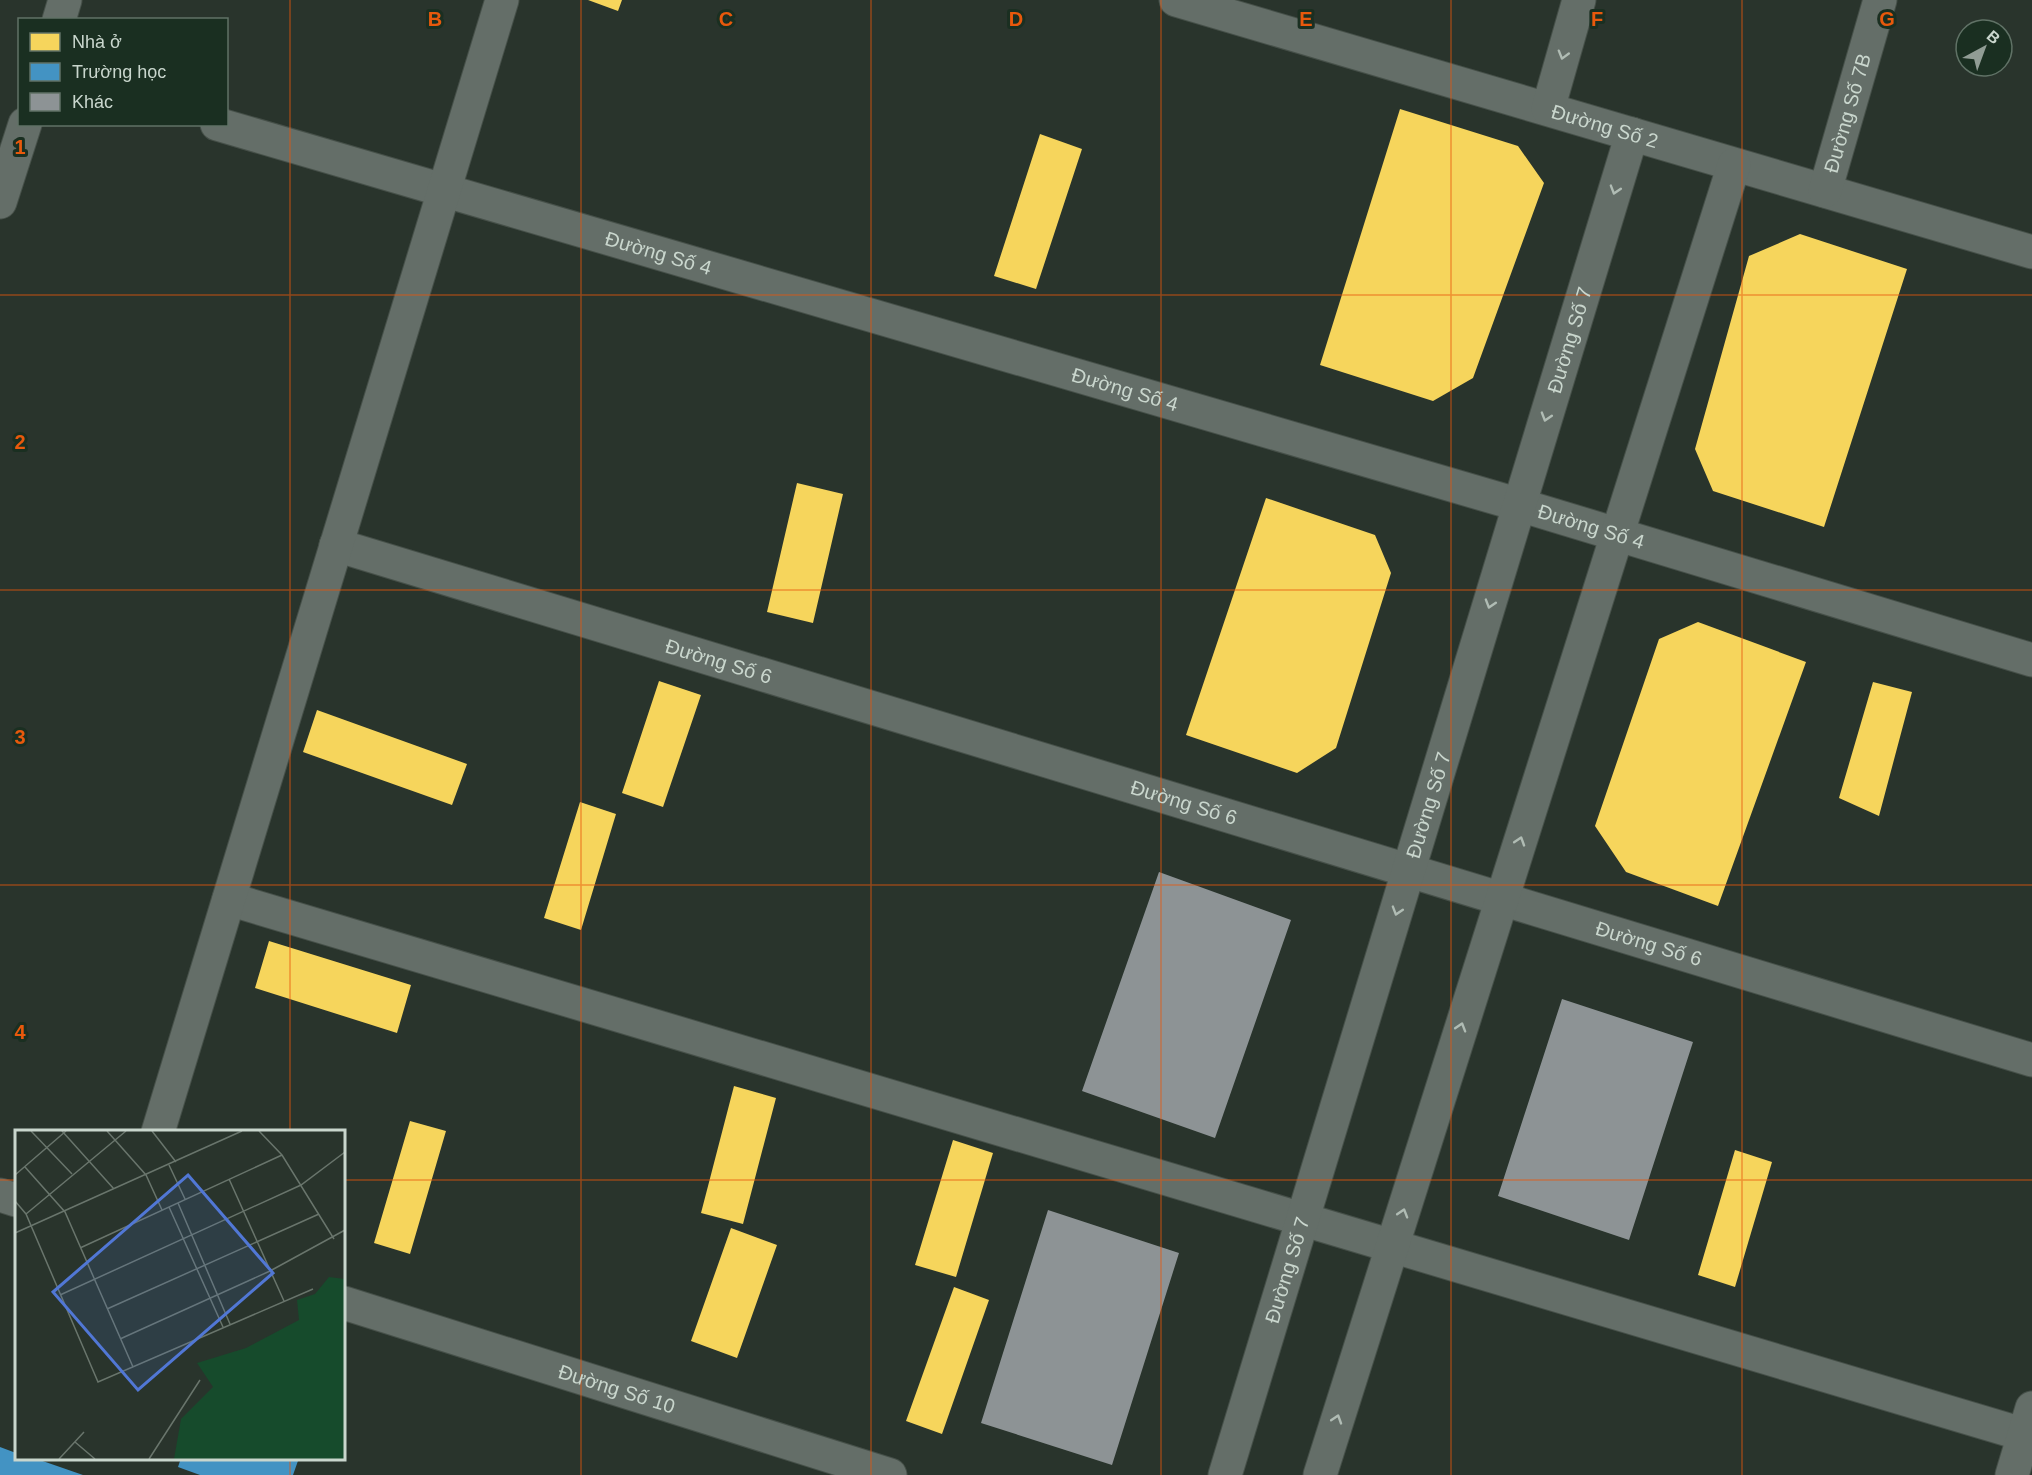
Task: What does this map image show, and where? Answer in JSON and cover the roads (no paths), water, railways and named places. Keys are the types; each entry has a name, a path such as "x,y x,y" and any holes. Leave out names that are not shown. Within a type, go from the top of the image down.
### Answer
{"street":[{"path":"60,18 65,0"},
{"path":"158,1130 502,0"},
{"name":"Đường Số 2","path":"1176,0 2032,252"},
{"path":"1548,109 1579,0"},
{"name":"Đường Số 7B","path":"1825,191 1880,0"},
{"path":"0,202 24,126"},
{"name":"Đường Số 4","path":"224,126 1520,505 2032,660"},
{"name":"Đường Số 7","path":"1225,1475 1632,134"},
{"path":"1320,1475 1734,165"},
{"name":"Đường Số 6","path":"336,545 2032,1060"},
{"path":"229,899 1303,1220 2029,1427 2012,1475"},
{"path":"0,1195 15,1200"},
{"name":"Đường Số 10","path":"345,1303 890,1475"}]}
